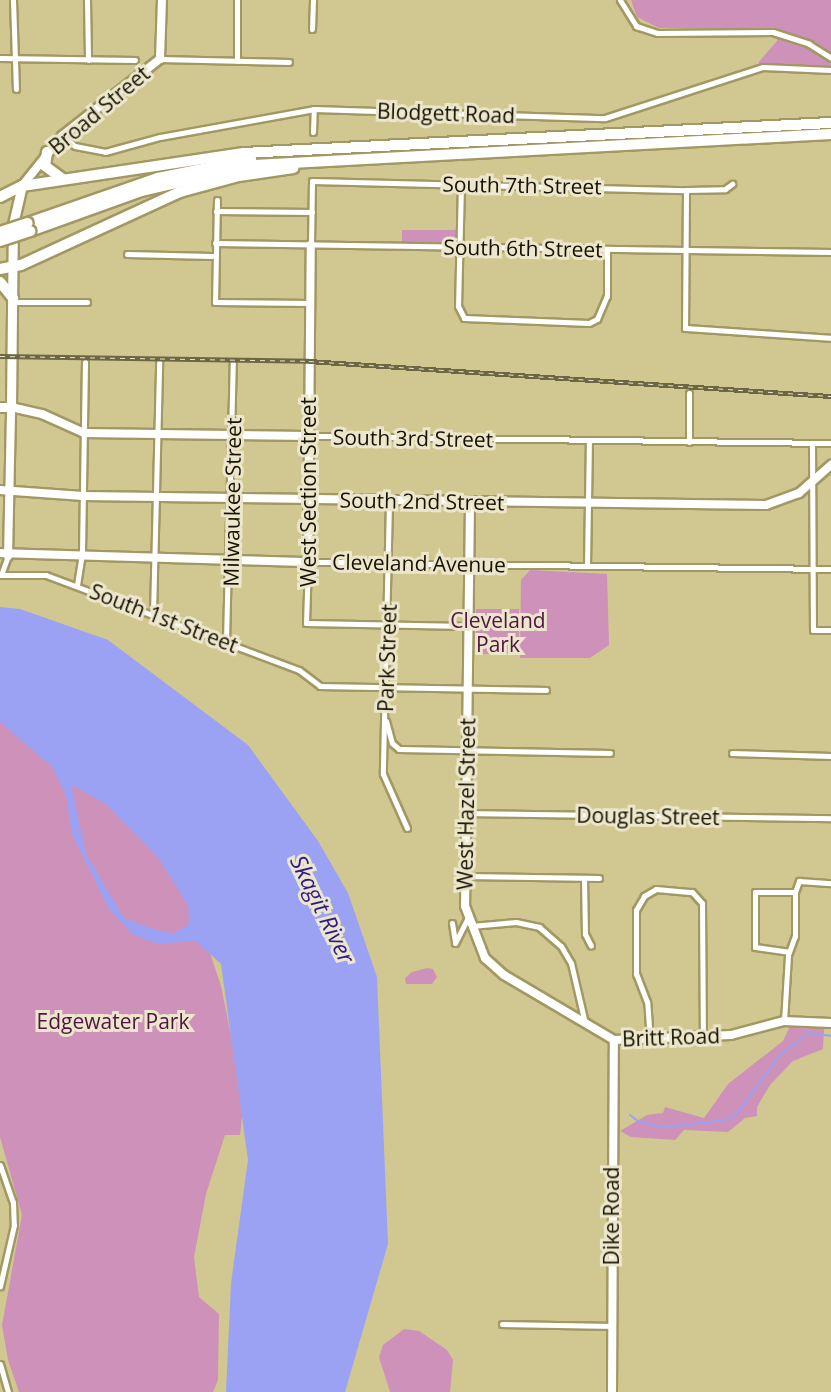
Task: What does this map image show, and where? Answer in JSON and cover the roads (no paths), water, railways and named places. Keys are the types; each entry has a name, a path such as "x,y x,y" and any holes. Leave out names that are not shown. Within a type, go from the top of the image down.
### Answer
{"highway":[{"path":"0,197 22,186 244,153 289,153 831,123"},
{"path":"0,232 29,227 187,178 281,163 831,134"},
{"path":"47,152 49,171 64,179"},
{"path":"0,241 29,227 158,178 289,153"},
{"path":"0,269 13,267 128,213 208,183 273,170 415,155"},
{"path":"0,282 13,300"}],"main road":[{"name":"Broad Street","path":"11,407 14,215 22,186"},
{"name":"South 3rd Street","path":"0,407 11,407"}],"street":[{"path":"13,0 16,89"},
{"path":"87,0 88,60"},
{"name":"Broad Street","path":"22,186 62,136 160,59 162,0"},
{"path":"237,0 237,61"},
{"path":"312,29 313,0"},
{"path":"621,1 636,26 657,33 773,32 809,44 831,58"},
{"path":"0,58 135,60"},
{"path":"160,59 289,62"},
{"name":"Blodgett Road","path":"62,136 87,150 105,152 160,137 314,109 605,118 763,67 831,70"},
{"path":"313,132 314,109"},
{"name":"South 7th Street","path":"312,212 312,181 686,190 725,189 732,184"},
{"path":"461,184 460,312 471,320 597,319 607,296 607,248"},
{"path":"686,190 685,328 831,338"},
{"path":"216,200 212,256 215,302 310,303"},
{"path":"216,211 312,212 311,245"},
{"name":"South 6th Street","path":"215,243 831,253"},
{"name":"West Section Street","path":"311,245 306,623 388,625"},
{"path":"127,254 212,256"},
{"path":"13,300 87,302"},
{"path":"77,585 82,558 85,362"},
{"path":"153,615 159,362"},
{"name":"Milwaukee Street","path":"226,641 231,561 233,363"},
{"path":"689,393 689,442"},
{"path":"0,575 10,492 11,407"},
{"name":"South 3rd Street","path":"11,407 42,414 84,433 831,443"},
{"path":"587,565 589,440"},
{"path":"812,443 813,630 831,630"},
{"name":"South 2nd Street","path":"0,491 83,496 765,505 785,501 813,482 831,465"},
{"name":"Park Street","path":"388,501 387,688 383,774 407,828"},
{"name":"West Hazel Street","path":"468,922 465,813 470,502"},
{"name":"Cleveland Avenue","path":"4,555 155,560 831,569"},
{"name":"South 1st Street","path":"0,575 46,575 77,585 299,670 320,686 387,688"},
{"path":"388,625 468,626"},
{"path":"387,688 546,690"},
{"path":"385,719 392,743 399,750 610,753"},
{"path":"732,753 831,756"},
{"name":"Douglas Street","path":"465,813 831,818"},
{"path":"465,876 599,878"},
{"path":"584,878 585,934 591,946"},
{"path":"784,1021 789,952 795,936 795,892 799,881 831,883"},
{"path":"650,1041 647,1002 636,974 636,910 644,895 656,889 692,891 702,903 703,1038"},
{"path":"789,952 755,947 755,892 795,892"},
{"path":"452,923 455,943 459,942 468,922 516,922 539,927 561,946 571,963 585,1023"},
{"name":"Britt Road","path":"468,922 485,958 504,975 614,1040 703,1038 784,1021 831,1023"},
{"name":"Dike Road","path":"612,1392 614,1040"},
{"path":"0,1165 13,1202 14,1225 0,1286"},
{"path":"502,1324 612,1326"},
{"path":"0,1364 8,1392"}],"water":[{"name":"Skagit River","path":"0,607 20,609 108,640 248,745 318,841 348,893 377,977 388,1244 345,1392 226,1392 231,1283 248,1160 221,964 196,941 157,944 132,934 109,909 72,834 66,796 52,767 0,722","holes":["71,785 106,804 159,859 188,905 189,924 175,933 162,932 124,918 86,854"]}],"waterway":[{"path":"630,1115 639,1122 664,1127 726,1120 737,1114 779,1056 808,1033 831,1036"}],"railway":[{"path":"0,356 309,361 831,396"}],"park label":[{"name":"Cleveland Park","path":"498,632"},
{"name":"Edgewater Park","path":"113,1021"}]}
